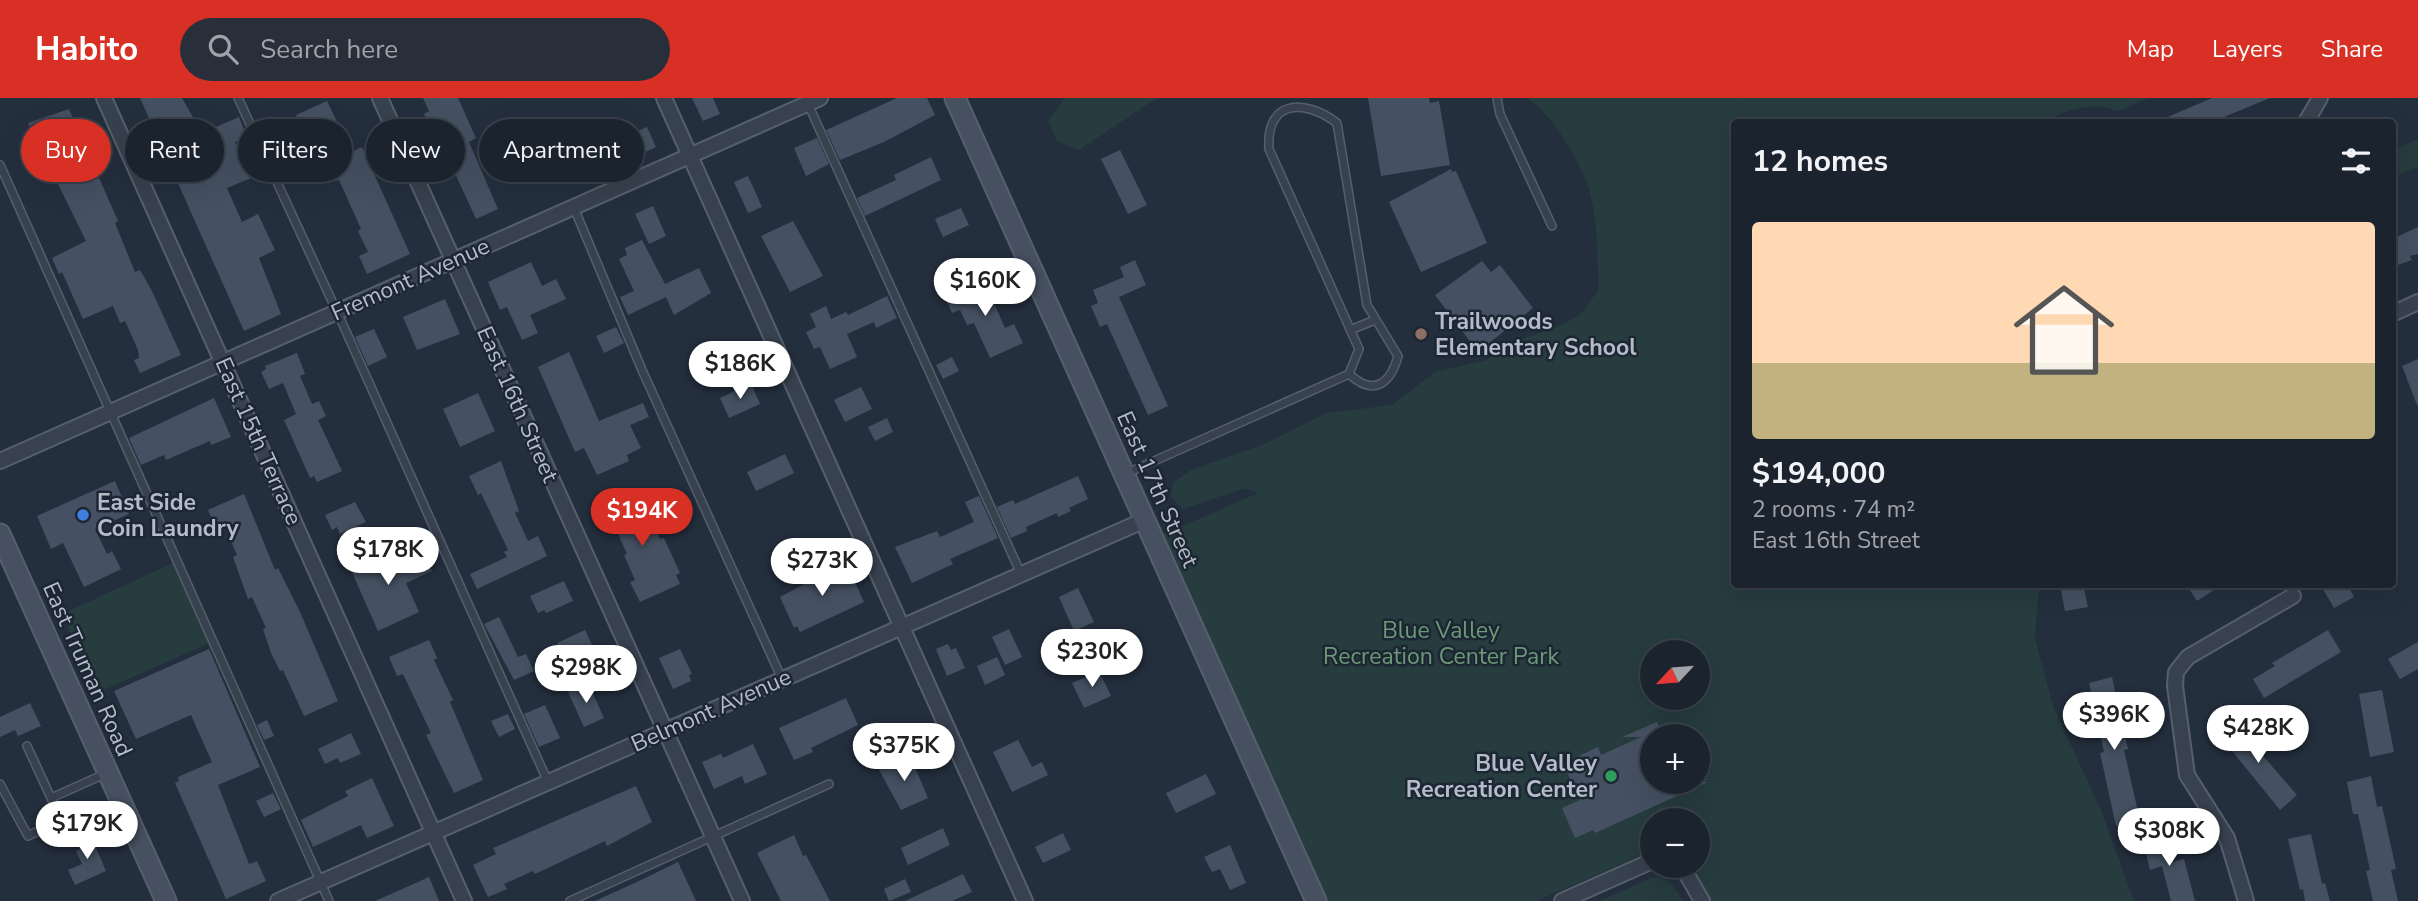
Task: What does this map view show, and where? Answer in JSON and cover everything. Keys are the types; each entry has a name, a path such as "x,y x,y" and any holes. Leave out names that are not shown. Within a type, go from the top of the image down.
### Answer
{"street":[{"name":"East 15th Terrace","path":"104,98 464,901"},
{"name":"East 16th Street","path":"380,98 742,901"},
{"path":"664,98 1025,901"},
{"name":"East 17th Street","path":"955,98 1316,901"},
{"path":"2308,119 2320,98"},
{"name":"Fremont Avenue","path":"0,460 813,101"},
{"path":"2396,312 2418,302"},
{"name":"Belmont Avenue","path":"278,901 1145,520"},
{"name":"East Truman Road","path":"0,534 166,901"},
{"path":"2246,901 2227,838 2187,775 2175,686 2176,672 2188,657 2293,596"},
{"path":"1562,901 1640,866"},
{"path":"1689,878 1702,901"}],"lane":[{"path":"238,98 549,783"},
{"path":"1497,98 1500,114 1552,226"},
{"path":"1124,474 1349,374 1359,349 1269,149 1268,130 1276,114 1293,103 1309,100 1325,109 1337,123 1367,305 1398,356 1394,371 1385,381 1372,386 1361,385 1349,374"},
{"path":"813,101 1021,574"},
{"path":"0,165 329,901"},
{"path":"574,207 642,370 782,679"},
{"path":"1350,330 1375,320"},
{"path":"0,784 28,836 61,820 27,746"},
{"path":"51,798 107,772"},
{"path":"570,901 829,784"}],"green space":[{"path":"1065,98 1157,98 1079,150 1057,141 1048,121"},
{"name":"Blue Valley Recreation Center Park","path":"1527,98 2149,98 2119,111 2100,107 2073,109 2052,119 1731,119 1731,588 2039,588 2035,638 2053,706 2101,810 2134,901 1711,901 1700,878 1710,878 1710,808 1640,808 1640,856 1536,901 1325,901 1160,536 1258,493 1245,488 1183,509 1171,497 1173,482 1191,470 1267,443 1327,413 1392,405 1435,372 1487,360 1509,343 1555,328 1580,315 1599,289 1596,231 1591,197 1582,171 1557,128"},
{"path":"2418,139 2418,167 2396,176 2396,148"},
{"path":"173,563 209,643 97,693 62,614"},
{"path":"1651,878 1662,878 1668,881 1683,901 1600,901"}],"building":[{"path":"140,98 182,98 194,119 149,119"},
{"path":"423,98 458,98 476,138 469,142 479,165 479,182 486,182 498,209 476,219 459,182 465,182 465,119 426,119 424,114 429,111"},
{"path":"692,98 713,98 720,114 703,121"},
{"path":"897,98 927,98 935,115 884,142 840,160 826,130"},
{"path":"1368,98 1429,98 1430,103 1439,101 1450,165 1381,176"},
{"path":"2212,98 2270,98 2219,119 2163,119"},
{"path":"327,101 336,119 298,119 296,115"},
{"path":"69,109 73,119 40,119"},
{"path":"239,117 238,141 235,142 238,149 238,182 241,182 227,188 242,222 258,214 275,250 259,258 281,314 244,331 177,182 224,182 224,123"},
{"path":"647,127 656,147 644,153 644,128"},
{"path":"817,138 829,164 806,176 794,148"},
{"path":"362,147 366,156 366,182 378,182 410,254 367,274 359,256 368,252 340,182 352,182 352,152"},
{"path":"1120,150 1147,205 1128,214 1101,159"},
{"path":"931,157 941,180 865,216 857,198 896,180 894,175"},
{"path":"1451,169 1452,172 1456,171 1487,243 1421,272 1389,202"},
{"path":"748,176 762,207 748,213 734,182"},
{"path":"57,182 101,182 118,221 115,223 135,272 140,270 152,291 181,355 140,373 134,360 139,358 138,350 125,321 120,323 113,306 83,319 62,272 59,274 52,258 86,241"},
{"path":"653,206 666,236 649,244 635,214"},
{"path":"961,208 969,225 943,237 935,219"},
{"path":"793,221 823,276 790,292 761,236"},
{"path":"2418,227 2418,254 2410,256 2412,260 2396,266 2396,237"},
{"path":"642,240 665,284 699,268 711,293 674,315 666,297 628,315 620,297 634,291 619,259 627,255 625,248"},
{"path":"1135,260 1146,285 1119,297 1168,406 1148,415 1107,324 1100,327 1091,306 1098,303 1093,290 1124,277 1120,267"},
{"path":"1482,261 1491,272 1500,265 1533,308 1478,352 1435,295"},
{"path":"531,262 542,286 556,279 566,299 530,315 538,333 522,340 507,307 500,310 488,282"},
{"path":"983,280 986,288 991,286 997,299 993,301 1005,328 1014,324 1023,343 990,358 974,323 967,325 960,310 952,313 945,297"},
{"path":"887,296 897,318 876,328 874,322 847,334 857,357 830,369 820,347 814,349 806,332 816,327 810,314 826,306 831,319 846,312 848,315"},
{"path":"445,299 460,334 417,350 403,317"},
{"path":"616,327 624,343 604,353 596,336"},
{"path":"374,329 387,357 368,366 355,337"},
{"path":"569,352 599,421 643,403 649,417 630,425 641,448 627,455 629,461 597,475 584,448 575,452 538,367"},
{"path":"297,353 305,374 300,376 312,404 319,401 326,416 318,420 342,471 317,482 314,476 310,478 284,420 296,414 283,383 269,389 261,372 266,369 265,366"},
{"path":"952,357 959,371 943,379 936,365"},
{"path":"2418,359 2418,405 2417,405 2402,366"},
{"path":"751,383 760,404 729,418 720,398"},
{"path":"861,387 872,409 845,422 834,400"},
{"path":"478,393 495,431 460,447 443,409"},
{"path":"214,398 231,437 211,445 210,441 166,460 164,455 141,465 129,438"},
{"path":"887,418 893,432 875,441 868,427"},
{"path":"785,454 794,473 756,491 747,472"},
{"path":"501,461 519,511 515,513 528,541 538,536 547,556 477,589 470,574 507,557 504,552 508,550 481,493 478,495 469,476"},
{"path":"1078,476 1088,499 1058,517 1057,513 1026,527 1027,531 1011,538 997,507 1013,500 1015,504"},
{"name":"East Side Coin Laundry","path":"115,481 129,514 95,529 107,554 112,551 121,569 84,587 63,543 51,549 37,516"},
{"path":"630,491 642,518 649,515 660,539 664,538 680,573 676,575 680,584 640,602 630,582 635,580 624,555 627,554 615,527 611,528 604,502"},
{"path":"244,494 275,570 278,568 300,612 338,701 304,716 283,670 280,671 271,653 263,629 266,628 252,597 248,599 233,557 237,555 225,527 217,531 208,510"},
{"path":"979,496 998,538 950,559 953,564 912,583 895,547 937,531 940,537 974,522 965,502"},
{"path":"355,502 366,522 340,534 337,527 332,530 325,515"},
{"path":"377,550 380,555 386,552 394,570 425,556 432,571 406,583 419,612 378,631 351,570 356,568 353,561"},
{"path":"846,562 864,602 800,632 797,626 794,628 780,597"},
{"path":"564,581 573,601 546,613 544,610 538,613 530,596"},
{"path":"1078,588 1094,622 1074,631 1059,597"},
{"path":"2061,588 2084,588 2088,607 2065,611"},
{"path":"2189,588 2217,588 2197,601"},
{"path":"2322,588 2349,588 2354,597 2334,608"},
{"path":"499,617 518,657 526,654 534,671 514,680 484,624"},
{"path":"1009,629 1022,657 1005,665 992,637"},
{"path":"585,630 594,649 566,662 557,643"},
{"path":"2328,630 2341,652 2264,698 2253,679 2275,666 2272,663"},
{"path":"429,640 437,658 434,660 453,700 450,702 483,780 454,793 426,735 431,733 403,674 397,676 389,657"},
{"path":"2418,642 2418,669 2400,679 2388,659"},
{"path":"948,644 951,650 956,648 965,668 947,676 936,649"},
{"path":"209,649 260,767 218,785 249,864 257,861 266,881 226,899 175,783 179,781 178,777 212,762 191,715 136,739 114,691"},
{"path":"680,649 692,674 689,675 691,681 673,689 659,658"},
{"path":"997,657 1005,675 985,685 977,666"},
{"path":"1099,671 1111,696 1084,708 1072,683"},
{"path":"2112,677 2128,749 2124,750 2140,821 2116,826 2100,753 2104,752 2089,683"},
{"path":"588,683 604,718 584,727 568,692"},
{"path":"2382,690 2394,752 2370,757 2359,694"},
{"path":"846,698 858,725 811,748 813,752 794,760 779,728"},
{"path":"30,703 41,726 18,736 15,730 0,737 0,717"},
{"path":"545,705 560,738 539,747 524,714"},
{"path":"508,714 515,729 499,737 491,721"},
{"path":"267,720 274,736 264,740 257,725"},
{"path":"2237,720 2260,746 2257,749 2297,795 2280,810 2220,736"},
{"name":"Blue Valley Recreation Center","path":"1640,729 1640,737 1622,737"},
{"path":"351,733 361,754 340,763 338,758 325,764 318,749"},
{"name":"Blue Valley Recreation Center","path":"1640,737 1640,794 1681,794 1650,808 1640,808 1640,813 1595,833 1593,830 1575,838 1562,808 1580,800 1566,770 1577,765 1574,758 1598,747 1601,755"},
{"path":"1018,740 1032,767 1042,762 1048,775 1012,792 993,752"},
{"path":"753,744 767,774 745,784 742,776 714,789 702,762 721,754 723,758"},
{"path":"910,756 928,798 901,810 879,770"},
{"path":"1206,774 1216,794 1176,813 1166,793"},
{"path":"2371,776 2377,807 2382,806 2396,869 2391,870 2398,901 2373,901 2366,871 2370,870 2358,814 2353,814 2347,782"},
{"path":"372,778 394,826 367,838 361,825 313,847 301,820 348,796 345,791"},
{"path":"636,786 652,822 607,846 605,841 535,874 533,871 504,884 507,889 488,897 473,865 496,854 493,848"},
{"path":"273,793 281,809 264,817 256,801"},
{"path":"943,828 950,845 908,865 901,848"},
{"path":"2165,832 2173,862 2184,859 2195,901 2171,901 2162,866 2150,870 2142,838"},
{"path":"1063,833 1071,850 1043,863 1035,847"},
{"path":"90,834 106,871 75,885 68,870 82,864 76,851 80,849 76,841"},
{"path":"2311,834 2322,884 2325,883 2330,901 2305,901 2303,889 2300,890 2288,839"},
{"path":"794,835 803,856 806,855 830,901 781,901 757,853"},
{"path":"1230,845 1246,883 1230,890 1220,869 1212,872 1204,857"},
{"path":"678,862 696,901 595,901 639,881"},
{"path":"963,874 972,892 952,901 905,901"},
{"path":"429,877 439,901 375,901 409,886"},
{"path":"905,879 911,892 889,901 884,889"}],"place":[{"name":"Trailwoods Elementary School","path":"1421,334"},
{"name":"East Side Coin Laundry","path":"83,515"},
{"name":"Blue Valley Recreation Center","path":"1611,776"}]}
